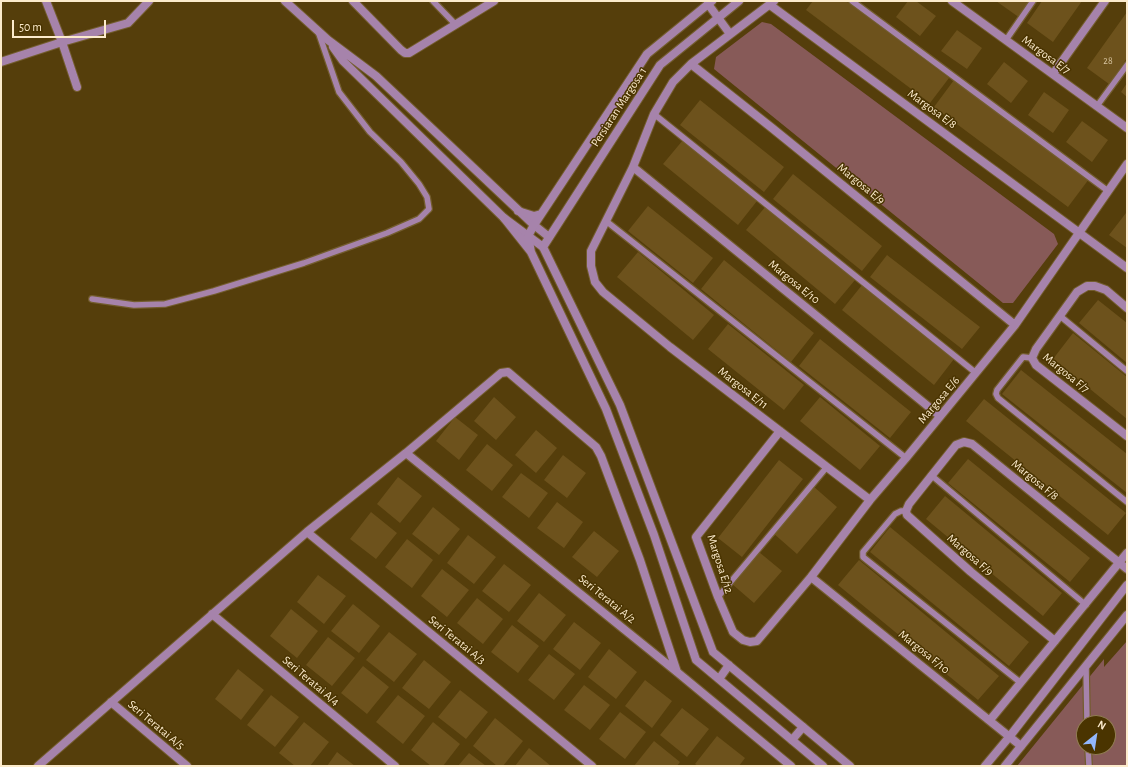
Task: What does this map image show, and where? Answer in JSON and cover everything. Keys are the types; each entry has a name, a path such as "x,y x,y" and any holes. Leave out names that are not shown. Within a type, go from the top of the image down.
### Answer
{"street":[{"path":"46,1 77,87"},
{"path":"1,62 128,22 150,1"},
{"path":"285,1 328,40 376,76 518,211 549,237"},
{"path":"353,1 405,53 409,53 494,1"},
{"name":"Persiaran Margosa 1","path":"544,247 660,65 739,1"},
{"path":"1053,74 1105,1"},
{"path":"710,3 718,18 730,34"},
{"name":"Persiaran Margosa 1","path":"528,236 646,54 710,3"},
{"name":"Margosa E/11","path":"772,3 691,64 674,82 654,114 633,167 591,251 591,266 594,282 603,292 670,347 826,468 870,500"},
{"name":"Margosa E/8","path":"772,3 1127,268"},
{"name":"Margosa E/7","path":"958,3 1006,40 1127,128"},
{"path":"328,40 343,61 504,218 531,252 606,409 654,535 696,660 823,766"},
{"name":"Margosa E/9","path":"691,64 1015,325"},
{"name":"Margosa E/6","path":"757,641 811,577 870,500 1015,325 1127,164"},
{"name":"Margosa E/10","path":"633,167 940,416"},
{"path":"518,211 534,216 541,214"},
{"path":"504,218 544,247 620,405 713,652 850,766"},
{"path":"528,236 531,252"},
{"name":"Margosa F/7","path":"1127,308 1106,290 1095,286 1088,286 1077,292 1036,349 1032,358 1036,365 1127,436"},
{"path":"38,766 307,532 406,453 501,373 508,372 596,447 601,456 640,560 677,672"},
{"name":"Margosa E/12","path":"757,641 750,642 742,640 732,632 696,537 780,432"},
{"name":"Margosa F/8","path":"931,476 956,445 964,442 972,444 1127,569"},
{"name":"Seri Teratai A/2","path":"406,453 791,766"},
{"path":"906,511 931,476"},
{"name":"Margosa F/9","path":"906,511 910,518 971,572 1056,641"},
{"name":"Seri Teratai A/3","path":"307,532 592,766"},
{"path":"990,720 1086,605 1127,553"},
{"name":"Margosa F/10","path":"811,577 1021,746"},
{"path":"985,766 1127,585"},
{"name":"Seri Teratai A/4","path":"212,614 395,766"},
{"path":"1005,766 1127,615"},
{"path":"718,679 729,665"},
{"name":"Seri Teratai A/5","path":"111,702 187,766"},
{"path":"792,740 803,727"}],"lane":[{"path":"433,1 456,25"},
{"path":"852,1 1108,191"},
{"path":"1006,40 1033,1"},
{"path":"92,299 134,305 165,304 207,293 304,263 387,233 419,219 429,209 427,197 419,184 401,162 370,132 339,92 319,32"},
{"path":"1097,106 1127,65"},
{"path":"654,114 976,373"},
{"path":"606,221 906,458"},
{"path":"1060,316 1127,371"},
{"path":"1032,358 1023,357 997,390 996,394 998,398 1127,502"},
{"path":"718,597 826,468"},
{"path":"931,476 1086,605"},
{"path":"906,511 901,511 895,514 863,552 863,557 1021,683"},
{"path":"1086,666 1087,715"},
{"path":"1088,755 1089,766"}],"shaded area":[{"path":"762,22 771,24 1054,234 1058,244 1013,303 1003,303 714,69 716,57"},
{"path":"1127,641 1127,766 1017,766 1104,659 1104,667"}],"building":[{"path":"813,1 846,1 949,78 930,103 806,10"},
{"path":"908,1 916,1 936,16 920,36 896,17"},
{"path":"996,1 1032,1 1020,18"},
{"path":"1042,1 1082,1 1053,42 1027,23"},
{"path":"1127,12 1127,58 1109,84 1087,68"},
{"path":"957,30 982,48 967,69 941,51"},
{"path":"1004,62 1028,81 1011,103 987,84"},
{"path":"954,80 1089,179 1068,207 934,107"},
{"path":"1127,83 1127,97 1121,92"},
{"path":"1044,92 1069,110 1053,133 1028,115"},
{"path":"700,100 784,167 764,192 680,125"},
{"path":"1082,121 1108,140 1092,162 1066,142"},
{"path":"683,140 757,201 738,225 663,164"},
{"path":"793,174 882,246 862,271 773,199"},
{"path":"648,206 713,258 693,283 628,231"},
{"path":"766,206 855,280 835,304 746,230"},
{"path":"1126,213 1127,214 1127,248 1109,235"},
{"path":"638,252 714,315 693,340 617,277"},
{"path":"887,255 980,327 962,349 870,277"},
{"path":"724,260 814,333 791,362 701,289"},
{"path":"862,285 954,359 934,385 842,310"},
{"path":"1098,300 1127,323 1127,363 1079,323"},
{"path":"728,324 804,385 784,410 708,349"},
{"path":"1073,333 1127,377 1127,419 1053,359"},
{"path":"820,339 911,412 890,438 799,366"},
{"path":"1021,370 1127,454 1127,493 1002,394"},
{"path":"494,397 516,417 496,440 474,421"},
{"path":"820,397 880,446 860,470 800,421"},
{"path":"984,399 1126,513 1108,535 966,421"},
{"path":"455,417 478,435 459,460 436,441"},
{"path":"536,430 557,448 536,473 515,455"},
{"path":"487,444 513,465 492,491 466,470"},
{"path":"563,455 586,473 567,498 544,480"},
{"path":"968,459 1090,558 1070,582 948,483"},
{"path":"779,460 803,479 742,557 718,538"},
{"path":"521,473 548,493 529,518 502,497"},
{"path":"398,477 422,496 400,523 377,504"},
{"path":"813,486 837,507 797,554 773,533"},
{"path":"945,496 1062,593 1043,616 926,519"},
{"path":"557,502 583,522 564,548 537,528"},
{"path":"433,507 460,529 439,555 412,534"},
{"path":"371,512 397,533 376,559 350,539"},
{"path":"890,527 1029,642 1009,666 870,552"},
{"path":"594,531 619,551 597,577 572,557"},
{"path":"468,535 496,557 474,584 447,563"},
{"path":"407,539 433,560 412,588 385,567"},
{"path":"759,552 782,571 754,603 732,584"},
{"path":"859,560 999,676 978,700 838,585"},
{"path":"504,564 531,585 509,612 482,591"},
{"path":"442,569 469,590 447,617 421,596"},
{"path":"318,575 346,596 324,624 297,602"},
{"path":"539,593 566,615 544,642 517,621"},
{"path":"477,598 503,619 483,644 457,623"},
{"path":"353,604 380,626 359,653 331,631"},
{"path":"291,609 318,631 297,658 270,636"},
{"path":"574,622 601,643 580,670 553,649"},
{"path":"512,625 539,646 518,673 491,652"},
{"path":"389,632 417,654 394,682 366,660"},
{"path":"328,637 355,658 332,686 306,665"},
{"path":"609,649 637,672 616,699 588,677"},
{"path":"549,654 575,674 554,700 528,680"},
{"path":"424,660 451,682 429,709 402,688"},
{"path":"363,666 389,687 367,714 341,693"},
{"path":"238,669 264,690 241,720 215,699"},
{"path":"645,680 672,701 652,728 625,706"},
{"path":"584,685 610,705 590,730 564,710"},
{"path":"460,690 488,712 466,739 438,717"},
{"path":"271,695 299,717 275,747 247,725"},
{"path":"398,695 425,716 403,744 376,722"},
{"path":"682,708 709,729 687,757 660,735"},
{"path":"620,712 646,732 625,759 599,739"},
{"path":"495,718 523,741 503,766 497,766 473,746"},
{"path":"304,722 329,742 310,766 295,766 279,753"},
{"path":"433,722 460,744 443,766 431,766 411,750"},
{"path":"717,736 745,758 739,766 698,766 695,764"},
{"path":"654,741 680,762 677,766 634,766"},
{"path":"529,748 551,766 515,766"},
{"path":"337,752 355,766 327,766"},
{"path":"469,753 486,766 458,766"}]}
